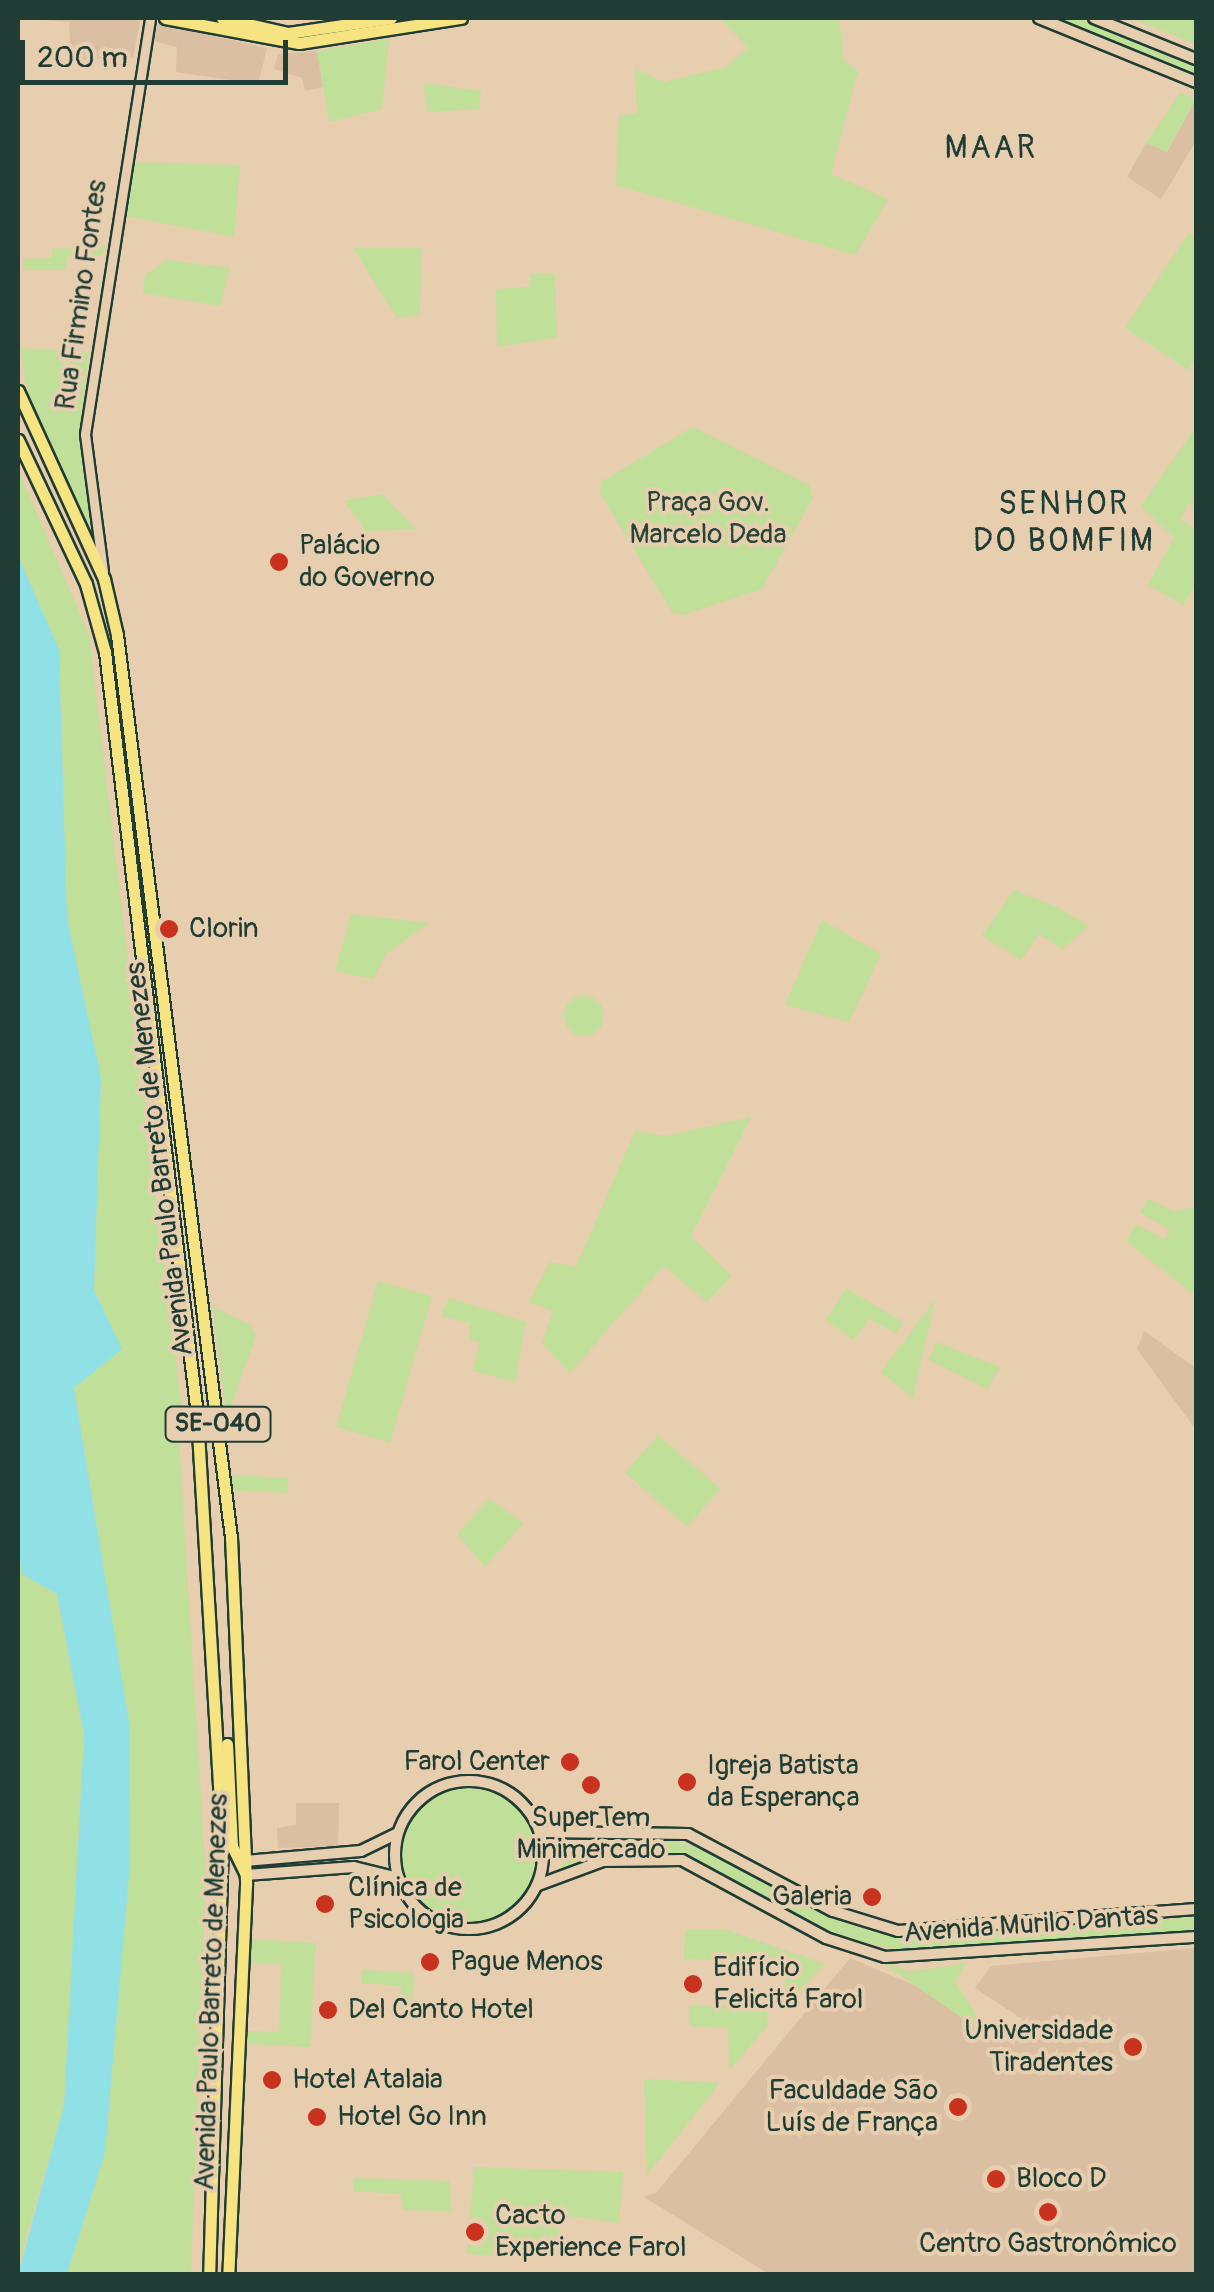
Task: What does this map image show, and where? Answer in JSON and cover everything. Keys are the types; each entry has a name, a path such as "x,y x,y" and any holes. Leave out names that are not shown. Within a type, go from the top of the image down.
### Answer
{"main road":[{"path":"165,18 300,43 461,18"},
{"path":"222,18 288,32 390,18"},
{"path":"1039,18 1196,82"},
{"path":"1094,18 1196,59"},
{"name":"SE-040","path":"18,390 104,579"},
{"name":"Avenida Paulo Barreto de Menezes","path":"18,440 97,616 199,1435 218,1696 222,1891 209,2274"},
{"name":"Avenida Paulo Barreto de Menezes","path":"104,579 136,756 219,1436 242,1694 243,1869 228,2274"},
{"path":"199,1435 219,1436"},
{"path":"218,1696 243,1869"},
{"path":"222,1891 243,1869 361,1850 398,1834 435,1788 474,1780 512,1793 541,1832 538,1885"},
{"name":"Avenida Murilo Dantas","path":"541,1832 688,1834 834,1912 898,1931 1196,1909"},
{"path":"243,1869 354,1867 398,1878 398,1834"},
{"name":"Avenida Murilo Dantas","path":"398,1878 425,1915 461,1928 504,1920 538,1885 603,1861 682,1860 826,1938 885,1957 1196,1936"}],"street":[{"name":"Rua Firmino Fontes","path":"104,579 85,434 150,18"}],"shaded area":[{"path":"23,18 141,18 133,58 71,60 69,22"},
{"path":"158,24 267,48 258,84 176,72 177,47 153,41"},
{"path":"317,51 323,87 305,91 302,78 274,69 278,54"},
{"path":"1196,99 1196,141 1161,199 1127,177 1146,143 1167,152"},
{"path":"1144,1331 1196,1368 1196,1430 1137,1349"},
{"path":"296,1803 339,1803 338,1846 278,1848 277,1828 296,1825"},
{"name":"Faculdade São Luís de França","path":"1196,1948 1196,2274 769,2274 644,2197 657,2192 850,1958 923,1989 1008,2041 1022,2019 975,1988 991,1966"}],"green space":[{"path":"720,18 839,18 844,60 858,71 831,174 888,199 856,255 616,185 619,116 637,113 635,68 664,82 726,67 748,48"},
{"path":"1049,18 1081,18 1164,51 1196,64 1196,77"},
{"path":"1130,18 1196,18 1196,44"},
{"path":"389,39 382,109 329,122 317,51"},
{"path":"423,83 481,91 479,109 428,112"},
{"path":"1180,93 1196,99 1166,152 1146,143"},
{"path":"130,162 240,165 234,237 126,216"},
{"path":"1189,233 1196,239 1196,357 1188,370 1125,328"},
{"path":"105,246 103,255 67,257 65,270 23,270 23,259 52,258 52,249"},
{"path":"353,248 421,248 420,314 397,318"},
{"path":"166,260 230,268 220,306 143,293 145,275"},
{"path":"531,274 555,274 557,337 497,347 496,289 529,287"},
{"path":"20,348 89,352 81,418 97,541 30,406"},
{"name":"Praça Gov. Marcelo Deda","path":"693,427 809,485 813,498 762,589 683,615 672,612 600,493 601,482"},
{"path":"1196,427 1196,507 1189,504 1180,519 1196,530 1196,584 1183,605 1148,585 1174,538 1141,506"},
{"path":"18,469 89,635 184,1427 179,1439 206,1878 191,2274 67,2274 105,2153 129,1875 130,1729 74,1388 121,1349 94,1290 101,1077 67,918 59,649 18,556"},
{"path":"383,494 415,529 366,531 344,501"},
{"path":"1014,890 1057,907 1089,926 1062,949 1039,934 1021,960 982,935"},
{"path":"351,914 429,923 387,953 373,979 335,971"},
{"path":"822,920 881,954 849,1022 785,1005"},
{"path":"584,996 598,1002 604,1016 598,1030 584,1036 570,1030 564,1016 570,1002"},
{"path":"751,1117 691,1236 732,1276 707,1302 663,1266 570,1373 542,1343 553,1311 529,1302 550,1262 576,1267 635,1131 665,1136"},
{"path":"1149,1199 1175,1212 1196,1206 1196,1296 1126,1241 1136,1224 1164,1239 1171,1231 1140,1212"},
{"path":"378,1281 432,1296 390,1443 336,1427"},
{"path":"846,1288 903,1322 896,1333 869,1319 853,1340 826,1320"},
{"path":"449,1298 526,1322 515,1382 473,1371 480,1342 469,1339 470,1323 441,1316"},
{"path":"935,1300 913,1398 881,1372"},
{"path":"212,1306 250,1325 256,1337 227,1416"},
{"path":"936,1342 1000,1367 987,1389 929,1360"},
{"path":"658,1435 720,1489 687,1527 625,1473"},
{"path":"230,1475 288,1478 287,1493 229,1490"},
{"path":"489,1499 524,1523 485,1567 457,1534"},
{"path":"18,1547 22,1574 57,1594 84,1735 64,2105 18,2267"},
{"path":"469,1781 497,1786 522,1802 538,1827 543,1855 538,1883 522,1908 497,1924 469,1929 441,1924 416,1908 400,1883 395,1855 400,1827 416,1802 441,1786"},
{"path":"661,1838 722,1854 825,1916 900,1938 1196,1917 1196,1932 905,1951 833,1935 687,1855 615,1855 559,1869 577,1843"},
{"path":"685,1930 727,1930 825,1964 785,2006 784,1962 684,1959"},
{"path":"251,1939 316,1943 310,2047 247,2044 248,2031 279,2032 281,1964 250,1963"},
{"path":"877,1959 910,1972 966,1963 955,1982 980,2020 975,2027"},
{"path":"361,1970 414,1973 411,2010 400,2010 401,1986 361,1983"},
{"path":"689,2005 767,2007 767,2027 729,2070 728,2028 690,2026"},
{"path":"644,2079 720,2083 647,2175"},
{"path":"474,2167 623,2172 619,2223 562,2215 553,2260 467,2254"},
{"path":"353,2178 450,2181 451,2211 403,2210 401,2194 353,2191"}],"water":[{"path":"18,556 59,649 67,918 101,1077 94,1290 122,1349 74,1388 130,1728 129,1875 105,2153 67,2274 18,2274 64,2105 84,1735 57,1594 22,1574 18,1547"}],"place":[{"name":"Palácio do Governo","path":"279,562"},
{"name":"Clorin","path":"169,929"},
{"name":"Farol Center","path":"570,1762"},
{"name":"Igreja Batista da Esperança","path":"687,1782"},
{"name":"SuperTem Minimercado","path":"591,1785"},
{"name":"Galeria","path":"872,1897"},
{"name":"Clínica de Psicologia","path":"325,1904"},
{"name":"Pague Menos","path":"430,1962"},
{"name":"Edifício Felicitá Farol","path":"693,1984"},
{"name":"Del Canto Hotel","path":"328,2010"},
{"name":"Universidade Tiradentes","path":"1133,2047"},
{"name":"Hotel Atalaia","path":"272,2080"},
{"name":"Faculdade São Luís de França","path":"958,2107"},
{"name":"Hotel Go Inn","path":"317,2117"},
{"name":"Bloco D","path":"996,2179"},
{"name":"Centro Gastronômico","path":"1048,2212"},
{"name":"Cacto Experience Farol","path":"475,2232"}],"district":[{"name":"MAAR","path":"991,148"},
{"name":"SENHOR DO BOMFIM","path":"1064,524"}]}
